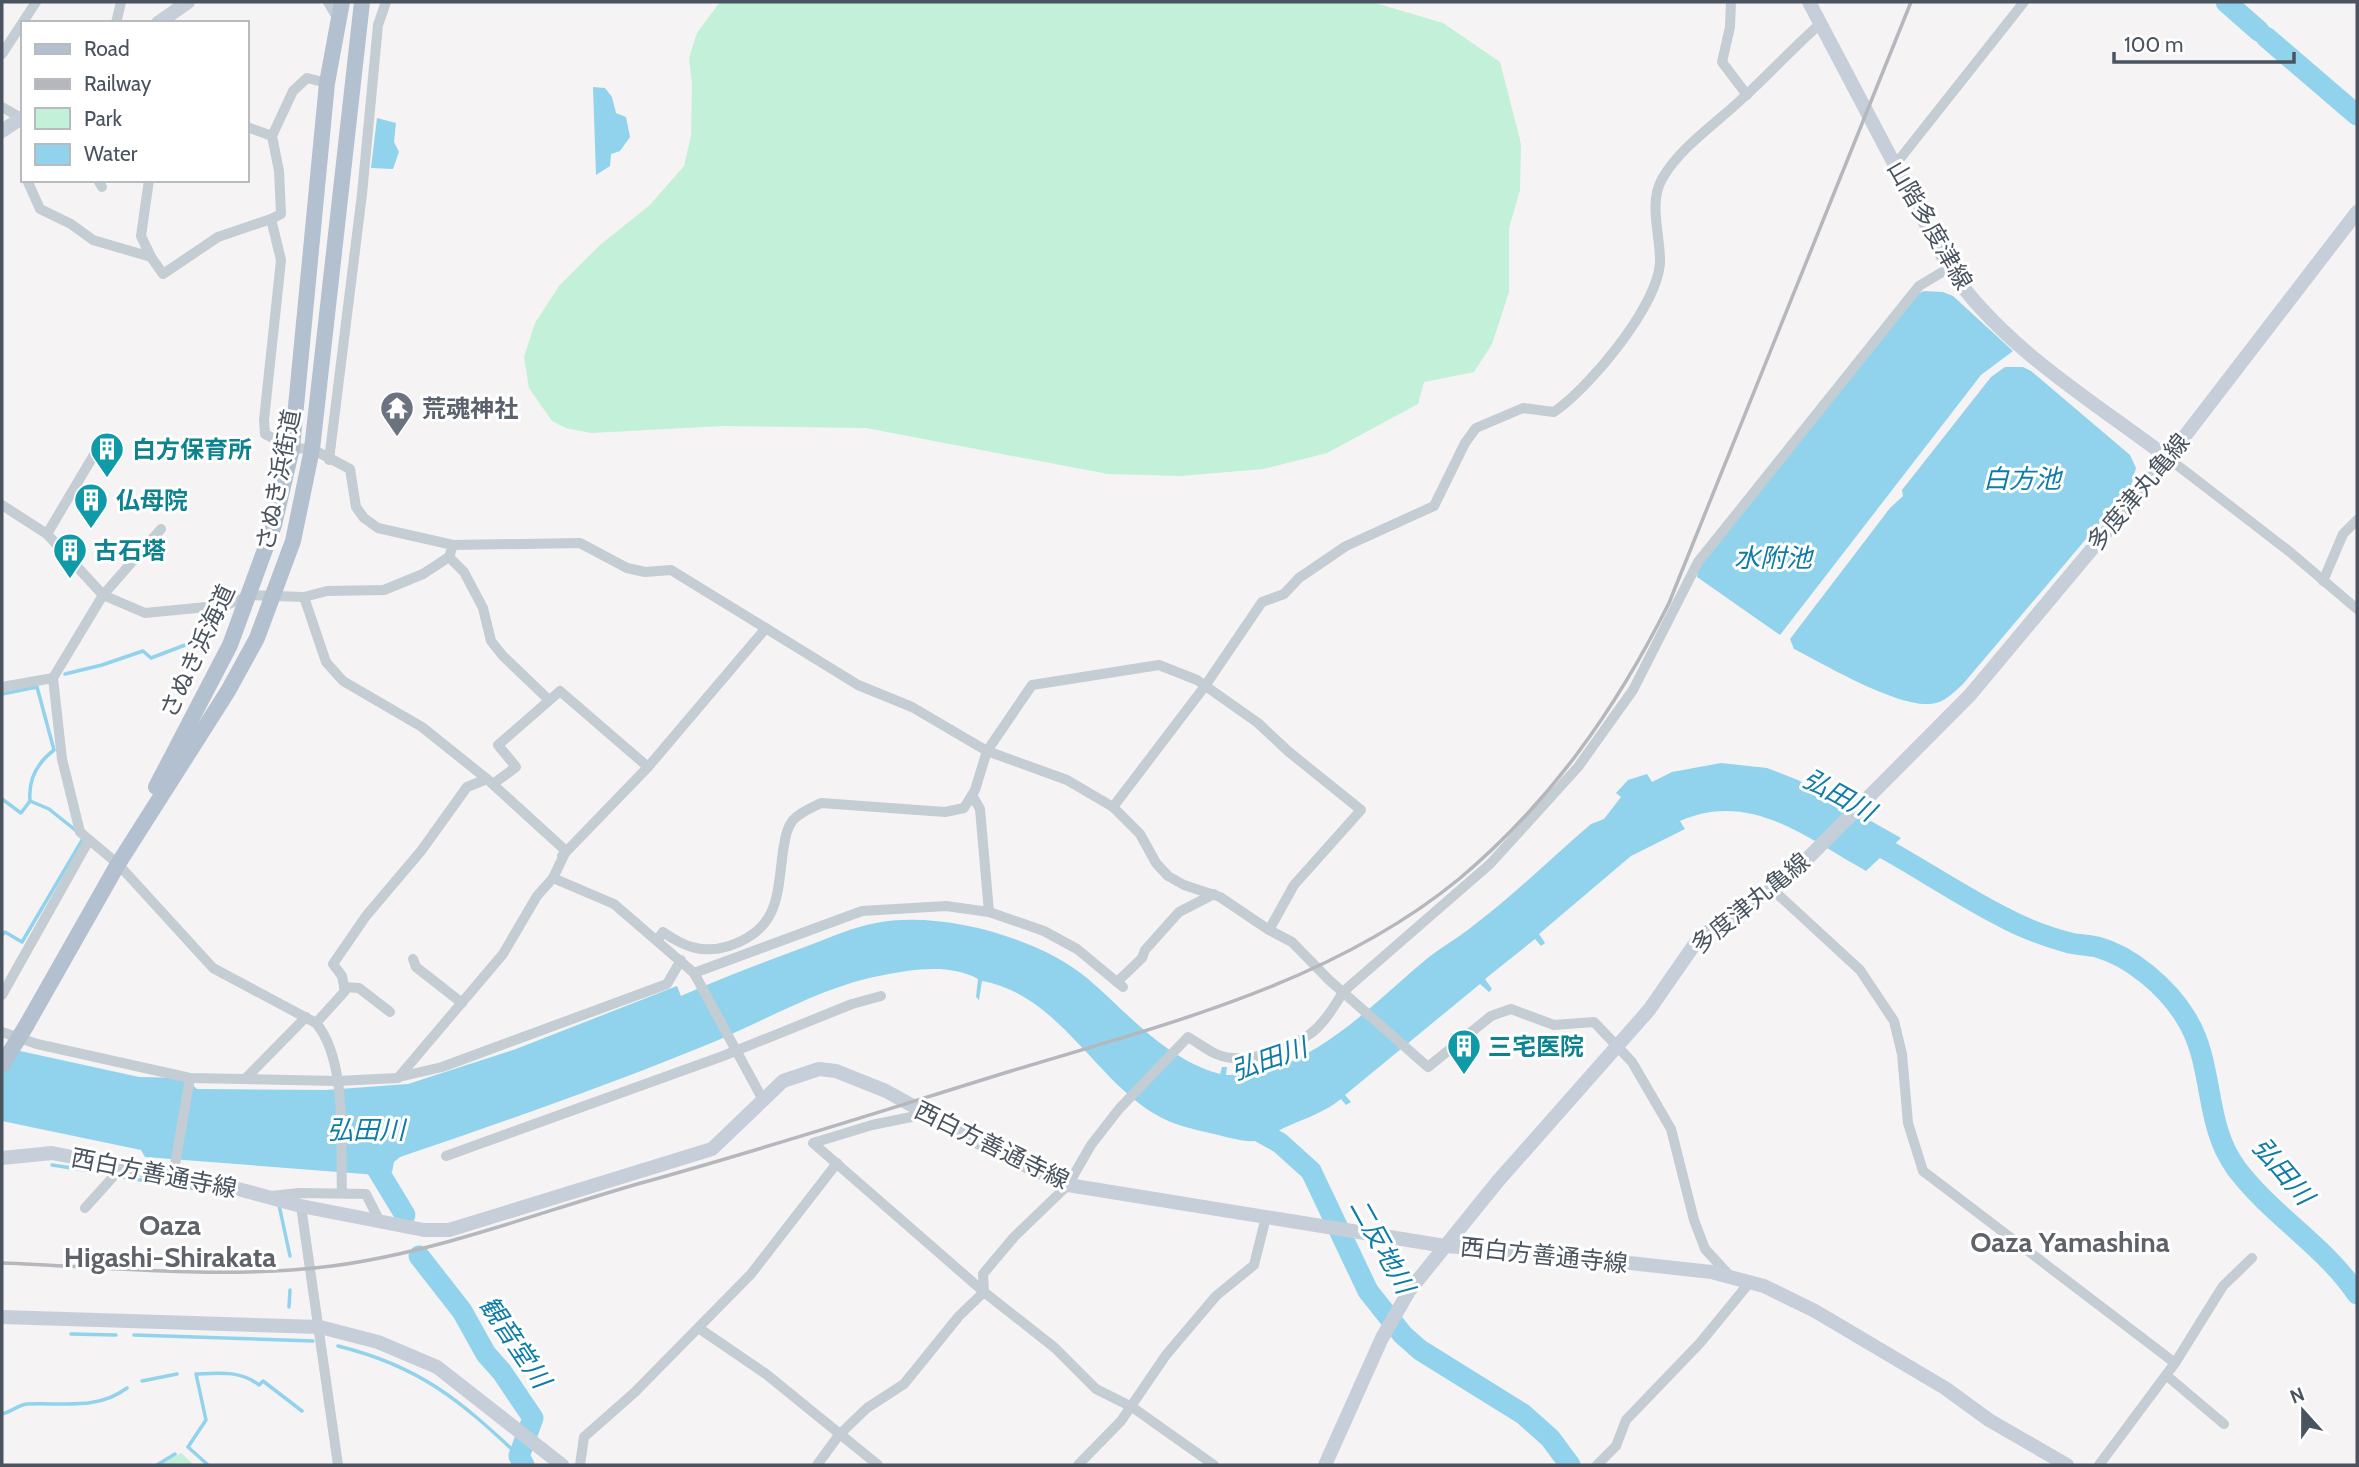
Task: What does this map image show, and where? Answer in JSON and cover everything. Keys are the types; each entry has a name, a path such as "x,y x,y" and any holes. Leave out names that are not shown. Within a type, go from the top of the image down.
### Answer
{"main road":[{"path":"161,21 188,2"},
{"name":"さぬき浜街道","path":"292,448 327,83 342,2"},
{"name":"さぬき浜街道","path":"2,1065 118,864 228,691 257,638 293,541 312,449 362,2"},
{"name":"山階多度津線","path":"1809,2 1949,268 1965,291 2012,339 2168,458"},
{"path":"2,131 21,119"},
{"name":"多度津丸亀線","path":"1325,1465 1382,1338 1409,1291 1445,1245 1615,1045 1649,1010 1699,938 1772,889 1810,856 1970,695 2168,458 2357,212"},
{"name":"さぬき浜海道","path":"118,864 230,645 274,525 292,448"},
{"name":"西白方善通寺線","path":"2,1158 52,1153 117,1173 173,1174 272,1196 301,1206 424,1230 449,1230 712,1149 762,1097 783,1081 819,1069 836,1071 886,1091 998,1153 1068,1185 1445,1245 1522,1251 1730,1276 1750,1282 1815,1311 1945,1388 1989,1420 2067,1465"},
{"path":"2,1317 320,1326 379,1342 437,1367 562,1465"}],"street":[{"path":"24,21 36,2"},
{"path":"116,21 121,2"},
{"path":"328,2 339,22"},
{"path":"329,460 362,194 377,25 386,2"},
{"path":"1731,2 1730,27 1722,62 1747,95"},
{"path":"1895,166 2024,2"},
{"path":"1113,807 1205,686 1262,602 1284,594 1299,578 1346,546 1434,506 1465,443 1476,429 1523,408 1555,412 1590,382 1650,296 1660,265 1656,207 1660,181 1681,155 1747,95 1787,52 1821,23"},
{"path":"2,54 21,25"},
{"path":"149,182 141,236 163,274 218,237 281,214 279,171 272,136 293,92 307,78 327,83"},
{"path":"2,107 21,117"},
{"path":"248,127 272,136"},
{"path":"28,182 40,209 71,224 93,240 151,257"},
{"path":"271,219 281,260 264,420 265,434 292,448 312,449 350,469 356,507 364,519 378,528 453,545 580,544 627,568 645,572 671,570 859,685 912,707 987,751 1067,780 1113,807 1140,834 1156,863 1168,876 1184,885 1214,894 1292,942 1329,981 1344,991 1428,1067 1491,1016 1511,1009 1554,1025 1594,1022 1632,1062 1671,1129 1694,1220 1705,1249 1730,1276"},
{"path":"817,1465 839,1435 867,1408 904,1384 959,1316 984,1292 983,1274 1014,1237 1068,1185 1091,1145 1119,1109 1188,1037 1226,1057 1262,1055 1311,1033 1328,1017 1344,991 1490,864 1578,767 1633,690 1698,562 1919,286 1949,268"},
{"path":"47,534 95,453"},
{"path":"2168,458 2357,609"},
{"path":"2,505 47,534 103,595 145,613 228,605 250,595 304,597 327,591 384,590 423,574 449,557 453,545"},
{"path":"2323,581 2343,534 2357,520"},
{"path":"161,529 103,595 53,678 62,759 80,832 118,864 213,968 316,1023 328,1038 337,1081 342,1193"},
{"path":"449,557 464,572 483,608 491,641 549,700"},
{"path":"304,597 326,662 343,681 422,727 490,782 566,851 553,878 537,896 503,954 398,1077"},
{"path":"562,856 648,767 766,628"},
{"path":"658,939 663,932 695,950 721,948 751,938 770,919 776,902 786,834 793,820 806,810 821,803 945,812 964,808 972,795 987,751 1032,685 1158,665 1205,686 1258,723 1289,752 1361,810 1294,885 1269,930"},
{"path":"2,687 53,678"},
{"path":"316,1023 345,991 342,976 333,964 366,916 421,851 467,787 490,782 516,767 498,745 560,691 648,767"},
{"path":"972,795 980,809 989,912"},
{"path":"2,995 89,840"},
{"path":"553,878 614,904 658,939 694,973 762,1097"},
{"path":"1772,889 1860,971 1894,1021 1902,1054 1908,1123 1923,1171 2175,1363"},
{"path":"694,973 862,911 946,906 989,912 1044,931 1077,949 1120,985 1180,912 1214,894"},
{"path":"413,959 416,967 462,1003"},
{"path":"2,1032 37,1044 189,1082 246,1078 337,1081 398,1077 442,1067 667,984 681,960"},
{"path":"344,987 359,988 390,1012"},
{"path":"446,1156 733,1047 881,996"},
{"path":"246,1078 306,1017"},
{"path":"173,1174 189,1082"},
{"path":"926,1115 872,1125 813,1143 984,1292 1055,1348 1096,1389 1130,1406 1214,1465"},
{"path":"580,1465 584,1437 699,1329 751,1274 837,1163"},
{"path":"85,1208 117,1173"},
{"path":"272,1196 299,1193 366,1194 379,1220"},
{"path":"301,1206 338,1465"},
{"path":"1078,1465 1121,1422 1166,1355 1216,1296 1254,1265 1265,1217"},
{"path":"2099,1465 2175,1363 2223,1286 2252,1258"},
{"path":"1597,1465 1616,1446 1626,1420 1700,1343 1750,1282"},
{"path":"699,1329 766,1374 878,1465"},
{"path":"2166,1375 2224,1424"}],"green space":[{"path":"720,2 1372,2 1443,23 1500,62 1521,144 1520,190 1509,228 1509,292 1492,344 1474,372 1424,382 1418,404 1327,453 1263,469 1181,476 1108,474 866,428 723,426 591,433 566,428 552,421 529,388 524,357 535,323 559,286 600,245 650,205 684,166 691,136 692,84 689,58 697,33"},
{"path":"181,1453 194,1465 160,1465"}],"water":[{"path":"593,87 605,88 612,97 616,113 626,117 630,137 620,151 611,154 610,166 596,175"},
{"path":"377,118 396,123 394,142 399,152 393,169 371,168"},
{"name":"水附池","path":"1924,291 1943,292 1953,296 2013,351 1981,375 1780,635 1697,577 1699,567 1913,296"},
{"name":"白方池","path":"2005,367 2023,367 2031,371 2130,455 2136,468 2131,486 1963,684 1944,700 1922,704 1885,694 1794,649 1790,639 1890,508 1903,496 1902,490 1991,377"},
{"name":"弘田川","path":"1721,763 1767,768 1798,780 1901,838 1866,871 1800,833 1754,814 1731,811 1706,813 1680,821 1685,829 1631,856 1539,934 1545,943 1541,946 1535,939 1485,979 1492,989 1489,992 1480,984 1345,1095 1351,1102 1346,1105 1341,1099 1259,1141 1229,1138 1187,1128 1162,1118 1118,1085 1057,1022 1034,1004 1010,990 982,981 979,1000 976,997 978,979 956,971 932,969 884,975 841,986 638,1072 400,1157 394,1162 392,1172 377,1175 145,1157 141,1150 2,1121 2,1047 139,1077 186,1078 197,1089 326,1090 408,1084 516,1049 677,986 681,996 851,930 901,920 929,920 987,930 1042,950 1087,978 1149,1034 1182,1058 1220,1074 1222,1067 1227,1067 1226,1075 1256,1072 1284,1064 1311,1051 1361,1016 1429,957 1500,904 1591,824 1604,819 1621,797 1616,793 1628,780 1647,774 1652,782 1672,772"}],"waterway":[{"path":"2226,2 2259,31"},
{"path":"2266,37 2357,115"},
{"path":"65,674 143,651 151,658 206,637"},
{"path":"2,694 37,687 54,750 35,772 30,801"},
{"path":"2,799 21,813 30,801 49,809 79,833"},
{"path":"2,935 5,932 22,942 84,837"},
{"name":"弘田川","path":"1863,837 2009,920 2062,941 2110,951 2159,985 2186,1018 2195,1036 2218,1132 2236,1168 2265,1201 2329,1260 2357,1294"},
{"name":"二反地川","path":"1244,1123 1280,1143 1311,1171 1368,1291 1403,1335 1420,1350 1523,1414 1550,1438 1570,1465"},
{"name":"観音堂川","path":"365,1149 405,1215"},
{"path":"52,1165 92,1171"},
{"path":"116,1176 197,1189"},
{"path":"279,1205 290,1256"},
{"name":"観音堂川","path":"419,1256 462,1311 486,1354 502,1372 533,1418 519,1456 524,1465"},
{"path":"289,1307 290,1290"},
{"path":"71,1334 116,1335"},
{"path":"134,1335 313,1341"},
{"path":"338,1346 392,1364 437,1388 477,1418 519,1456"},
{"path":"142,1381 177,1374"},
{"path":"208,1465 188,1447 206,1420 196,1374 237,1375 259,1385 263,1381 302,1411"},
{"path":"2,1414 27,1404 91,1403 127,1388"},
{"path":"157,1465 175,1454"}],"railway":[{"path":"2,1263 250,1272 332,1266 411,1251 780,1143 1187,1017 1302,973 1357,947 1409,915 1459,879 1523,819 1603,717 1648,642 1669,603 1911,2"}],"place":[{"name":"荒魂神社","path":"397,438"},
{"name":"白方保育所","path":"107,479"},
{"name":"仏母院","path":"91,530"},
{"name":"古石塔","path":"70,580"},
{"name":"三宅医院","path":"1464,1076"}],"district":[{"name":"Oaza Higashi-Shirakata","path":"170,1241"},
{"name":"Oaza Yamashina","path":"2070,1242"}]}
